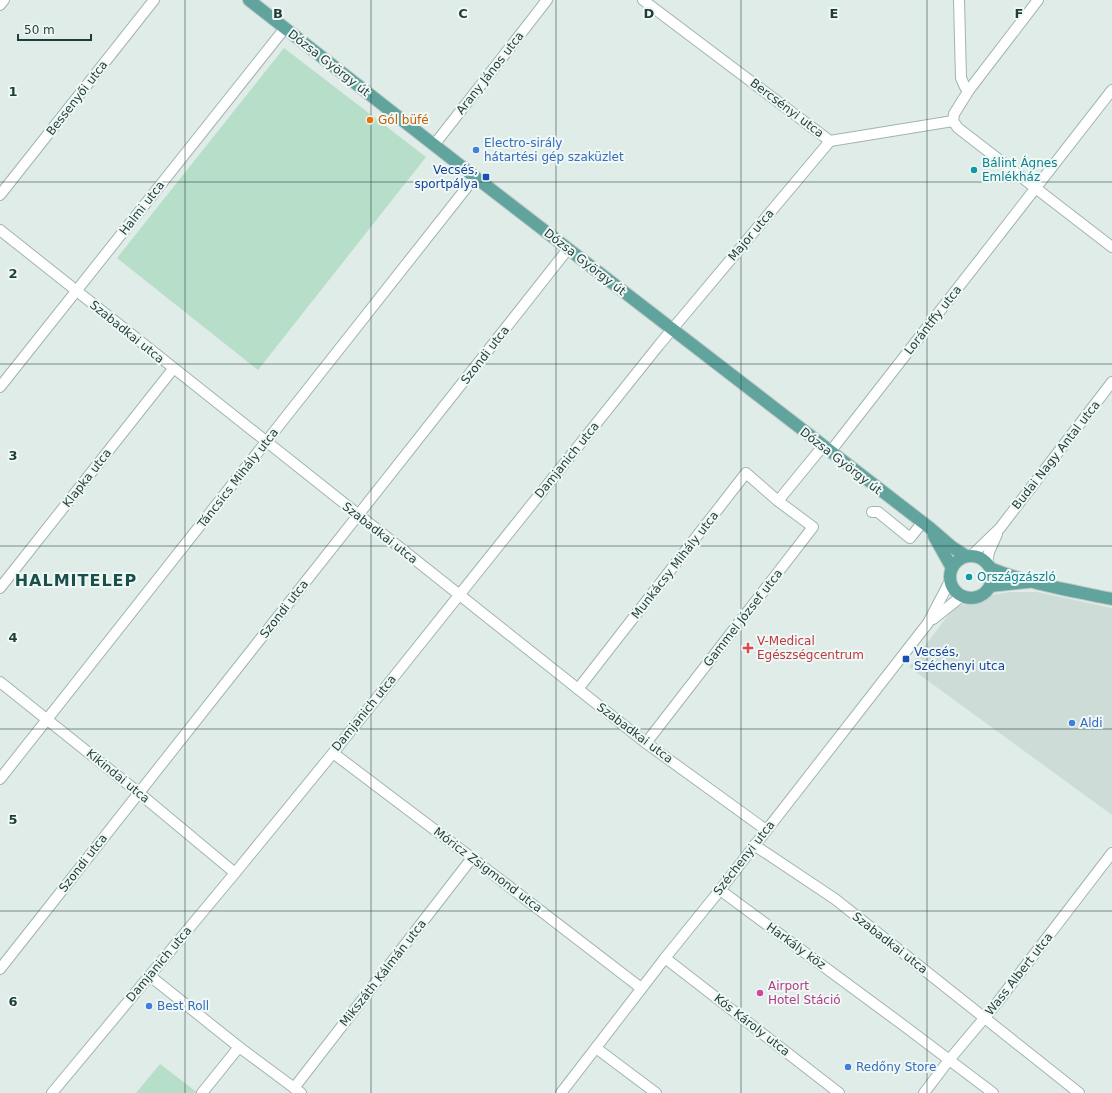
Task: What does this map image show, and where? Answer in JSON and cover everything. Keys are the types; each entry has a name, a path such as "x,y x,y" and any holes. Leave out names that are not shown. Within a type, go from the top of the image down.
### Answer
{"main road":[{"name":"Dózsa György út","path":"249,0 672,330 926,525 952,547 968,556"},
{"name":"Dózsa György út","path":"926,525 952,568"},
{"path":"988,565 992,580 986,591 981,595 968,598 956,592 950,581 952,568 956,561 968,556 982,559 988,565 1002,573 1112,599"},
{"path":"990,586 1036,582"}],"street":[{"path":"0,5 4,0"},
{"name":"Bessenyői utca","path":"0,195 154,0"},
{"name":"Arany János utca","path":"434,145 547,0"},
{"name":"Bercsényi utca","path":"643,0 830,141 954,121"},
{"path":"959,0 961,78 969,90"},
{"path":"1038,0 969,90 954,114 954,121 958,128 1112,247"},
{"name":"Halmi utca","path":"0,387 285,28"},
{"name":"Lorántffy utca","path":"778,501 826,449 1036,188 1112,90"},
{"name":"Major utca","path":"672,330 830,141"},
{"name":"Táncsics Mihály utca","path":"0,780 475,177"},
{"name":"Szabadkai utca","path":"0,230 358,516 646,743 766,830"},
{"name":"Szondi utca","path":"0,969 568,249"},
{"name":"Damjanich utca","path":"52,1093 333,753 458,595 672,330"},
{"name":"Klapka utca","path":"0,588 173,369"},
{"name":"Budai Nagy Antal utca","path":"968,556 1000,528 1112,382"},
{"name":"Munkácsy Mihály utca","path":"578,689 746,473 778,501"},
{"name":"Gammel József utca","path":"646,743 813,527 778,501"},
{"name":"Dózsa György út","path":"872,512 878,512 910,538 926,525"},
{"name":"Budai Nagy Antal utca","path":"988,565 989,552 1000,528"},
{"name":"Széchenyi utca","path":"561,1093 641,988 720,890 928,623 950,581"},
{"name":"Széchenyi utca","path":"928,623 962,596"},
{"name":"Kikindai utca","path":"0,682 139,793 235,873"},
{"name":"Móricz Zsigmond utca","path":"333,753 641,988"},
{"name":"Szabadkai utca","path":"754,845 835,899 1079,1093"},
{"name":"Wass Albert utca","path":"924,1093 949,1060 998,1003 1112,853"},
{"name":"Mikszáth Kálmán utca","path":"298,1090 472,858"},
{"name":"Harkály köz","path":"720,890 993,1093"},
{"name":"Kós Károly utca","path":"665,958 839,1093"},
{"path":"150,976 239,1047 298,1090"},
{"path":"202,1093 239,1047"},
{"path":"596,1048 656,1093"}],"shaded area":[{"path":"1010,592 1037,592 1112,608 1112,815 909,667 955,606 976,603 991,595"}],"green space":[{"path":"284,48 426,157 258,370 117,258"},
{"path":"160,1064 198,1093 136,1093"}],"place":[{"name":"Gól büfé","path":"370,120"},
{"name":"Electro-sirály hátartési gép szaküzlet","path":"476,150"},
{"name":"Bálint Ágnes Emlékház","path":"974,170"},
{"name":"Vecsés, sportpálya","path":"486,177"},
{"name":"Országzászló","path":"969,577"},
{"name":"V-Medical Egészségcentrum","path":"748,648"},
{"name":"Vecsés, Széchenyi utca","path":"906,659"},
{"name":"Aldi","path":"1072,723"},
{"name":"Airport Hotel Stáció","path":"760,993"},
{"name":"Best Roll","path":"149,1006"},
{"name":"Redőny Store","path":"848,1067"}],"district":[{"name":"HALMITELEP","path":"76,580"}]}
